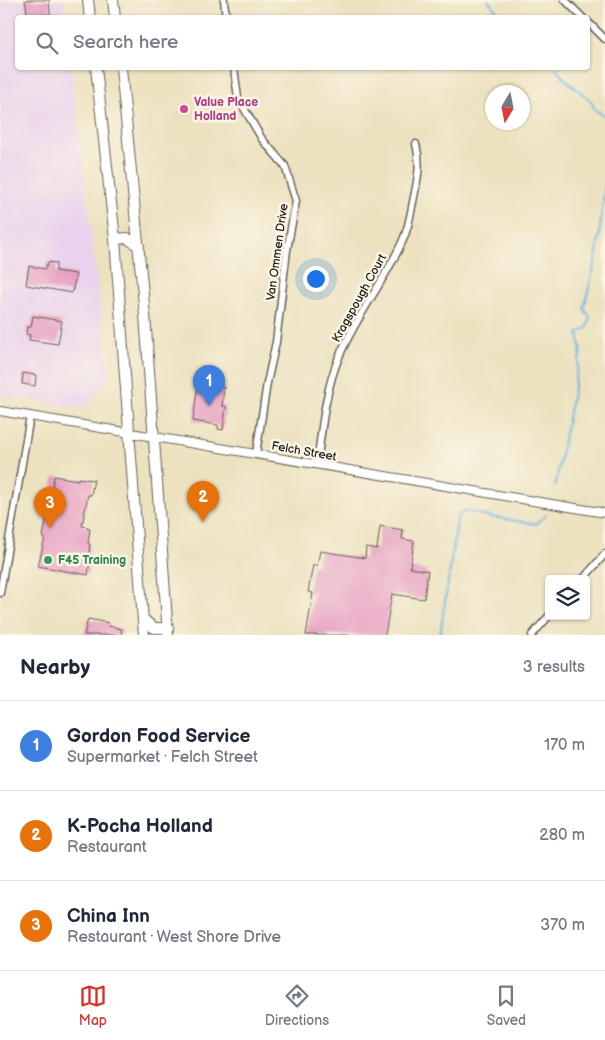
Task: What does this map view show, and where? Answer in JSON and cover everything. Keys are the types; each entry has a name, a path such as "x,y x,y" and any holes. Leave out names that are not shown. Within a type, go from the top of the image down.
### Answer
{"highway":[{"path":"88,0 90,15"},
{"path":"113,0 115,15"},
{"path":"96,70 115,238 144,635"},
{"path":"121,70 140,246 168,631 154,628 143,619"},
{"path":"115,238 127,238 140,246"}],"street":[{"path":"224,0 226,15"},
{"path":"565,0 580,15"},
{"path":"590,24 605,39"},
{"name":"Van Ommen Drive","path":"234,70 238,98 262,139 285,166 296,201 287,250 276,342 267,383 256,454"},
{"name":"Kragspough Court","path":"317,464 325,404 338,358 404,238 414,197 420,160 416,144"},
{"name":"Felch Street","path":"0,411 605,513"},
{"path":"0,593 30,416"},
{"path":"587,575 605,554"},
{"path":"532,635 545,620"}],"shaded area":[{"path":"0,0 63,0 65,15 15,15 15,70 71,70 109,377 85,409 0,395"}],"building":[{"path":"25,0 49,0 50,14 28,15"},
{"path":"48,262 56,263 56,271 76,274 72,293 26,285 29,266 45,269"},
{"path":"33,316 62,321 58,344 29,340 30,335 26,334 27,327 31,327"},
{"path":"23,373 36,375 35,386 22,384"},
{"path":"198,383 224,387 222,406 226,406 223,430 218,429 218,425 193,421"},
{"path":"54,476 78,480 78,478 94,480 91,495 88,495 82,526 90,529 88,575 38,566 45,538 43,537 47,515 42,515 43,507 49,508"},
{"path":"380,526 403,530 402,539 414,541 410,568 428,571 424,599 392,594 385,635 306,635 313,593 308,592 313,565 317,566 320,551 365,558 366,547 377,549"},
{"path":"88,619 109,623 108,626 122,629 121,635 84,635"}],"waterway":[{"path":"488,0 502,15"},
{"path":"557,70 592,102 594,109 605,116"},
{"path":"555,487 581,350 578,333 587,328 590,318 584,308 597,254 605,184"},
{"path":"440,635 458,515 468,511 486,516 536,524 546,515"}],"place":[{"name":"Value Place Holland","path":"184,109"},
{"name":"Gordon Food Service","path":"209,406"},
{"name":"K-Pocha Holland","path":"203,522"},
{"name":"China Inn","path":"50,528"},
{"name":"F45 Training","path":"48,560"}]}
